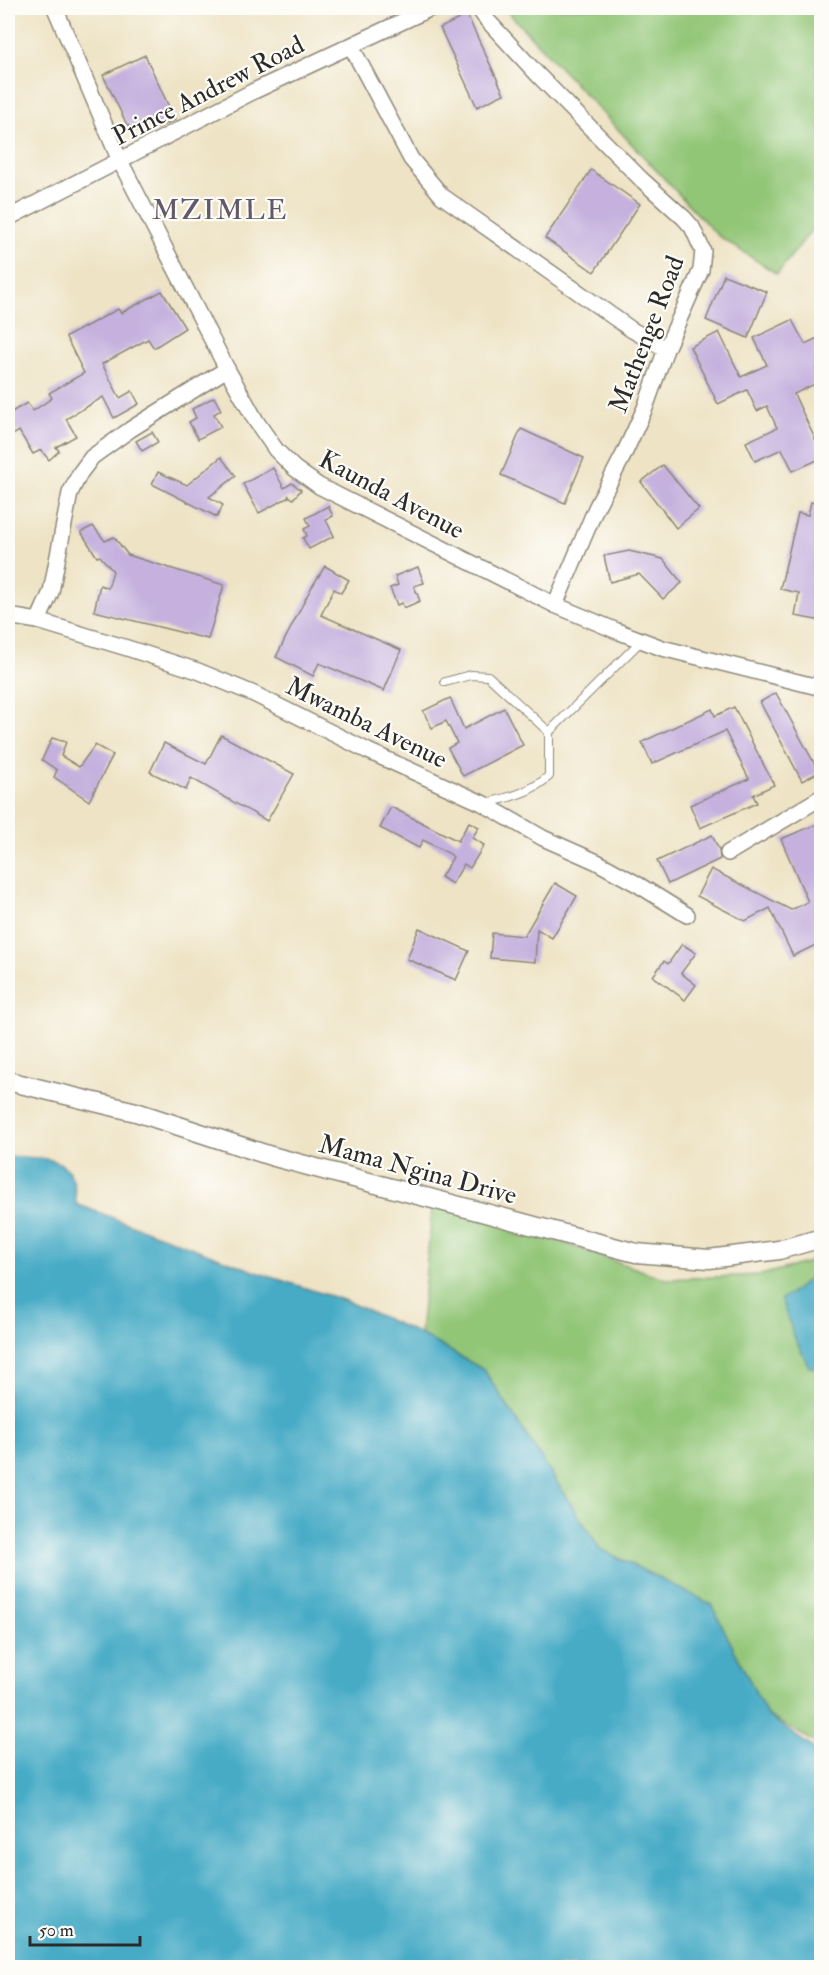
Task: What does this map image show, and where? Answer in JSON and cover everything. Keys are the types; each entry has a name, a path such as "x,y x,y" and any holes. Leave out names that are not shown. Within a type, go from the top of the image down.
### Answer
{"street":[{"name":"Kaunda Avenue","path":"55,8 120,161 227,369 256,421 276,450 294,468 340,497 555,605 662,648 822,688"},
{"name":"Prince Andrew Road","path":"8,218 254,91 431,8"},
{"name":"Mathenge Road","path":"478,8 539,76 641,179 684,218 703,250 701,270 666,349 645,408 596,508 555,605"},
{"path":"351,45 411,159 442,196 632,330 666,349"},
{"path":"38,621 51,592 70,493 80,473 92,457 131,429 227,369"},
{"name":"Mwamba Avenue","path":"8,616 38,621 170,662 254,694 368,751 482,803 543,838 597,862 687,915"},
{"path":"728,853 822,797"},
{"name":"Mama Ngina Drive","path":"8,1081 136,1112 282,1159 636,1253 710,1259 779,1250 822,1238"}],"lane":[{"path":"482,803 506,799 539,786 549,776 549,732 642,640"},
{"path":"445,682 471,675 488,676 549,732"}],"green space":[{"path":"504,8 821,8 821,218 777,274 717,235"},
{"path":"433,1197 666,1279 761,1275 821,1259 821,1746 767,1715 711,1604 600,1549 484,1370 420,1334"}],"water":[{"path":"8,1156 47,1159 65,1167 75,1187 76,1204 262,1274 346,1301 420,1334 484,1370 600,1549 711,1604 767,1715 821,1754 821,1967 8,1967"},
{"path":"821,1269 821,1368 809,1367 794,1336 781,1299"}],"building":[{"path":"467,15 504,94 477,107 440,28"},
{"path":"145,55 175,120 145,134 127,125 103,75"},
{"path":"591,170 640,204 594,272 545,238"},
{"path":"724,275 767,292 748,338 706,320"},
{"path":"162,291 185,328 154,348 148,339 102,364 120,398 132,391 139,404 114,418 103,397 66,419 76,436 56,447 59,451 49,460 41,450 33,454 19,431 8,438 8,414 27,403 33,411 52,398 49,393 84,373 66,337 118,309 121,313"},
{"path":"792,320 805,344 822,336 822,366 816,369 821,381 794,394 822,458 793,471 782,449 755,461 746,442 777,428 767,406 757,411 747,390 718,404 690,347 719,332 741,377 767,365 754,338"},
{"path":"214,397 221,410 214,414 221,427 198,439 189,422 196,418 192,409"},
{"path":"521,429 584,458 565,503 501,475"},
{"path":"152,432 158,442 142,451 136,441"},
{"path":"221,457 236,476 209,497 223,505 217,517 152,484 158,472 187,485"},
{"path":"663,465 699,509 676,528 641,482"},
{"path":"273,468 284,488 292,483 301,490 293,499 288,495 289,497 259,513 243,484"},
{"path":"811,502 822,504 822,559 818,578 822,578 822,621 795,616 799,593 780,589 798,513 808,515"},
{"path":"328,506 333,516 326,520 334,536 309,549 303,538 307,536 304,529 310,526 306,518"},
{"path":"93,526 105,541 114,537 128,555 224,585 208,639 94,611 100,585 108,588 113,571 100,556 97,557 81,532"},
{"path":"629,551 663,559 682,583 663,599 639,574 610,582 604,556"},
{"path":"325,566 349,580 341,593 334,589 321,615 401,650 384,691 319,663 313,676 276,657 310,590"},
{"path":"418,567 424,583 414,586 420,601 404,608 402,603 397,605 390,588 398,585 395,576"},
{"path":"776,693 819,772 802,781 760,702"},
{"path":"450,698 464,729 504,708 523,745 463,776 448,748 457,743 446,721 432,728 423,711"},
{"path":"734,707 774,785 753,795 757,803 700,828 690,805 749,779 725,731 652,764 642,742 712,709 715,716"},
{"path":"221,735 294,774 267,821 191,778 186,790 150,772 164,743 206,764"},
{"path":"52,738 66,742 61,756 79,767 95,745 113,755 89,801 54,777 57,770 42,760"},
{"path":"391,807 458,841 469,822 479,827 472,838 484,845 470,868 464,864 452,884 441,877 453,857 450,854 423,840 419,848 380,828"},
{"path":"822,822 822,942 793,956 770,908 745,921 697,896 711,869 791,910 808,902 781,839"},
{"path":"712,835 719,850 720,859 668,884 657,861"},
{"path":"555,883 577,896 552,938 537,929 535,962 490,958 492,933 524,936"},
{"path":"419,928 469,951 456,980 407,959"},
{"path":"682,944 696,953 681,973 696,985 685,1000 653,976 664,961 668,964"}],"district":[{"name":"MZIMLE","path":"220,209"}]}
